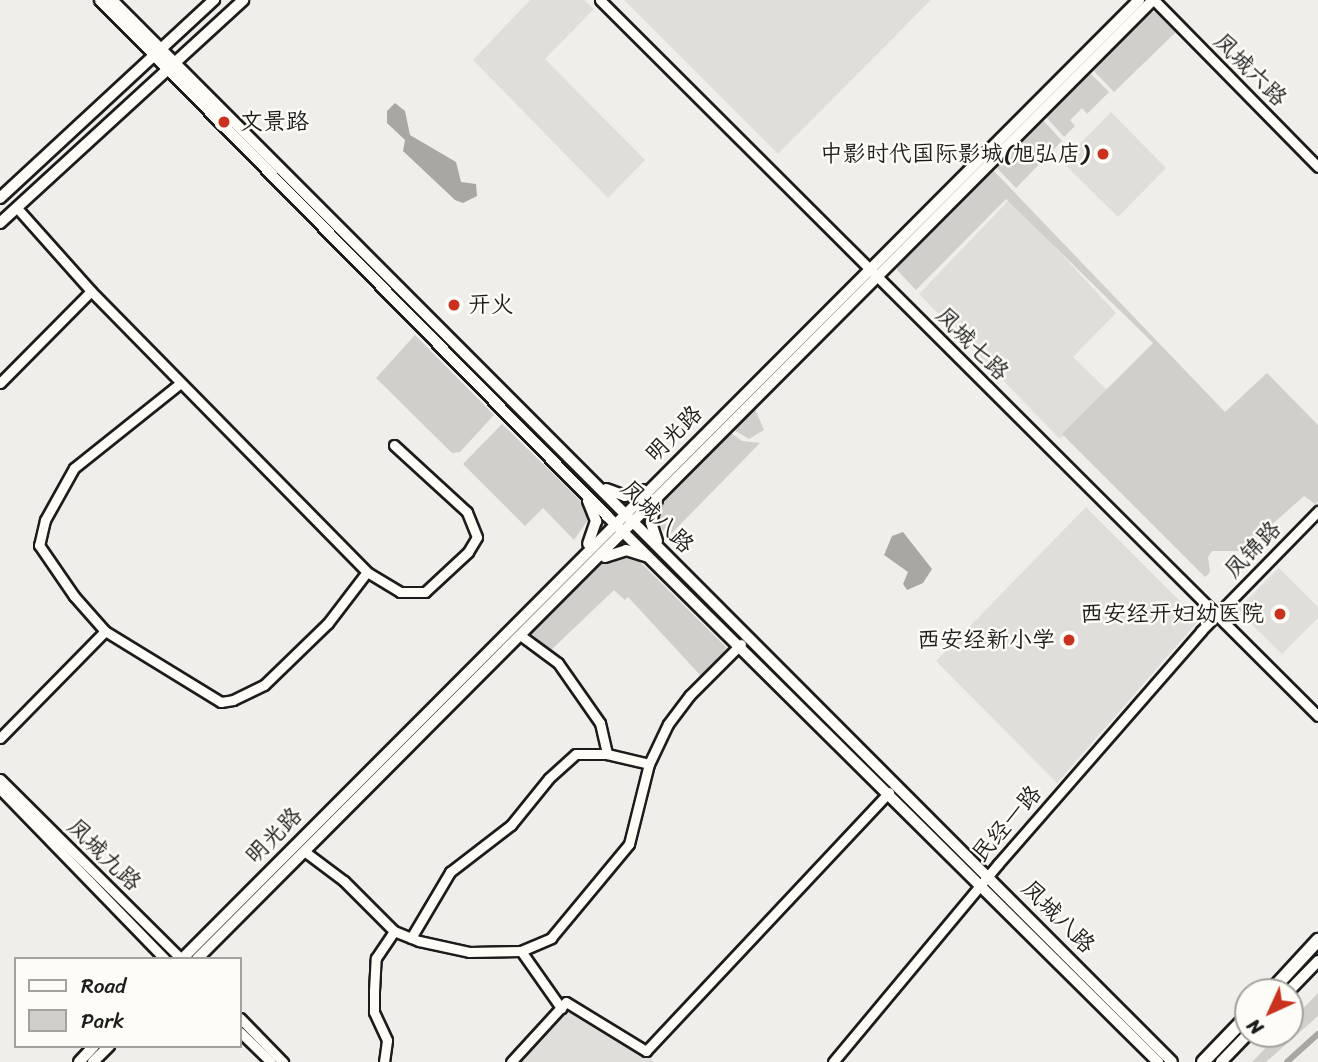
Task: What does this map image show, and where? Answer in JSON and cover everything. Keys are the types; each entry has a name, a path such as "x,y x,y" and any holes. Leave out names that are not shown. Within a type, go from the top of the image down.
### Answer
{"highway":[{"path":"1283,978 1318,940"},
{"path":"1293,978 1318,952"},
{"path":"1201,1062 1234,1029"},
{"path":"1213,1062 1234,1040"}],"main road":[{"name":"凤城八路","path":"100,0 160,54"},
{"name":"凤城八路","path":"112,0 173,68 578,486 619,527 662,559 984,880 1172,1062"},
{"path":"0,198 160,54 214,0"},
{"path":"0,223 173,68 243,0"},
{"name":"明光路","path":"874,273 1139,0"},
{"name":"明光路","path":"184,957 581,556 619,527 1153,0"},
{"name":"凤城八路","path":"173,68 629,517 662,559 741,644 889,792 984,880 1155,1060"},
{"path":"587,476 625,496 659,487 651,522 662,559"},
{"path":"578,486 596,521 581,556"},
{"name":"明光路","path":"199,957 591,565 619,527"},
{"path":"591,565 626,550 662,559"},
{"path":"1277,978 1318,934"},
{"path":"1302,978 1318,961"},
{"path":"1201,1062 1234,1025"},
{"path":"79,1062 92,1048"},
{"path":"93,1062 107,1048"},
{"path":"1221,1062 1234,1048"}],"street":[{"name":"凤城七路","path":"600,0 1318,715"},
{"name":"凤城六路","path":"1153,0 1318,167"},
{"path":"17,208 178,385 367,572 400,592 425,592 468,552 477,537 467,512 394,445"},
{"path":"0,383 91,292"},
{"path":"178,385 74,468 45,520 39,545 74,596 105,631 221,702 233,700 264,685 328,623 367,572"},
{"name":"凤锦路","path":"1216,616 1318,511"},
{"name":"民经一路","path":"833,1062 984,880 1216,616"},
{"path":"0,738 105,631"},
{"path":"520,635 558,663 600,723 607,754"},
{"path":"304,851 344,881 394,931 411,938 469,952 521,951 551,938 629,844 649,764 668,724 690,695 741,644"},
{"path":"411,938 450,872 511,825 549,778 576,754 607,754 649,764"},
{"name":"凤城九路","path":"0,779 180,957"},
{"name":"凤城九路","path":"0,789 163,957"},
{"path":"511,1062 566,1002 575,1004 646,1051 889,792"},
{"path":"384,1062 387,1040 374,1012 376,958 394,931"},
{"path":"521,951 561,1008"},
{"path":"242,1020 283,1062"},
{"path":"242,1034 271,1062"}],"shaded area":[{"path":"530,0 584,0 594,9 545,59 645,160 608,198 473,60"},
{"path":"624,0 931,0 778,154"},
{"path":"395,103 405,111 410,135 456,162 461,182 476,184 477,196 463,203 455,200 403,151 405,140 387,123 387,111"},
{"path":"1111,112 1166,168 1118,217 1062,162"},
{"path":"1010,199 1116,313 1073,357 1108,391 1060,439 919,294"},
{"name":"西安经新小学","path":"1086,507 1199,620 1057,783 936,661"},
{"path":"903,532 932,569 923,583 907,590 903,584 908,572 884,555 892,536"},
{"name":"西安经开妇幼医院","path":"1279,568 1318,607 1318,618 1282,654 1237,610"},
{"path":"563,1006 649,1057 654,1062 513,1062"}],"green space":[{"path":"1155,12 1176,32 1114,92 1093,70 1148,13"},
{"path":"1090,73 1109,92 1087,114 1082,108 1070,120 1075,126 1064,137 1046,117"},
{"path":"1043,120 1062,141 1016,188 996,167"},
{"path":"993,170 1225,412 1267,373 1318,425 1318,501 1315,504 1304,496 1242,551 1212,551 1208,557 1210,572 1205,577 1062,434 1153,343 1006,199 916,290 897,270 900,262"},
{"path":"415,335 494,415 460,452 452,453 376,378"},
{"path":"755,409 764,430 749,439 734,430"},
{"path":"502,424 586,506 590,517 574,540 543,508 525,526 463,464"},
{"path":"731,433 742,441 760,443 669,536 656,523 659,507"},
{"path":"614,552 636,558 727,648 701,676 628,597 625,600 614,590 549,652 526,634 604,555"},
{"path":"1318,993 1318,1016 1304,1028 1304,1008"},
{"path":"1266,1048 1282,1048 1266,1062 1252,1062"}],"waterway":[{"path":"1287,1062 1318,1034"}],"place":[{"name":"文景路","path":"224,122"},
{"name":"中影时代国际影城(旭弘店)","path":"1103,154"},
{"name":"开火","path":"454,305"},
{"name":"西安经开妇幼医院","path":"1280,614"},
{"name":"西安经新小学","path":"1069,640"}]}
